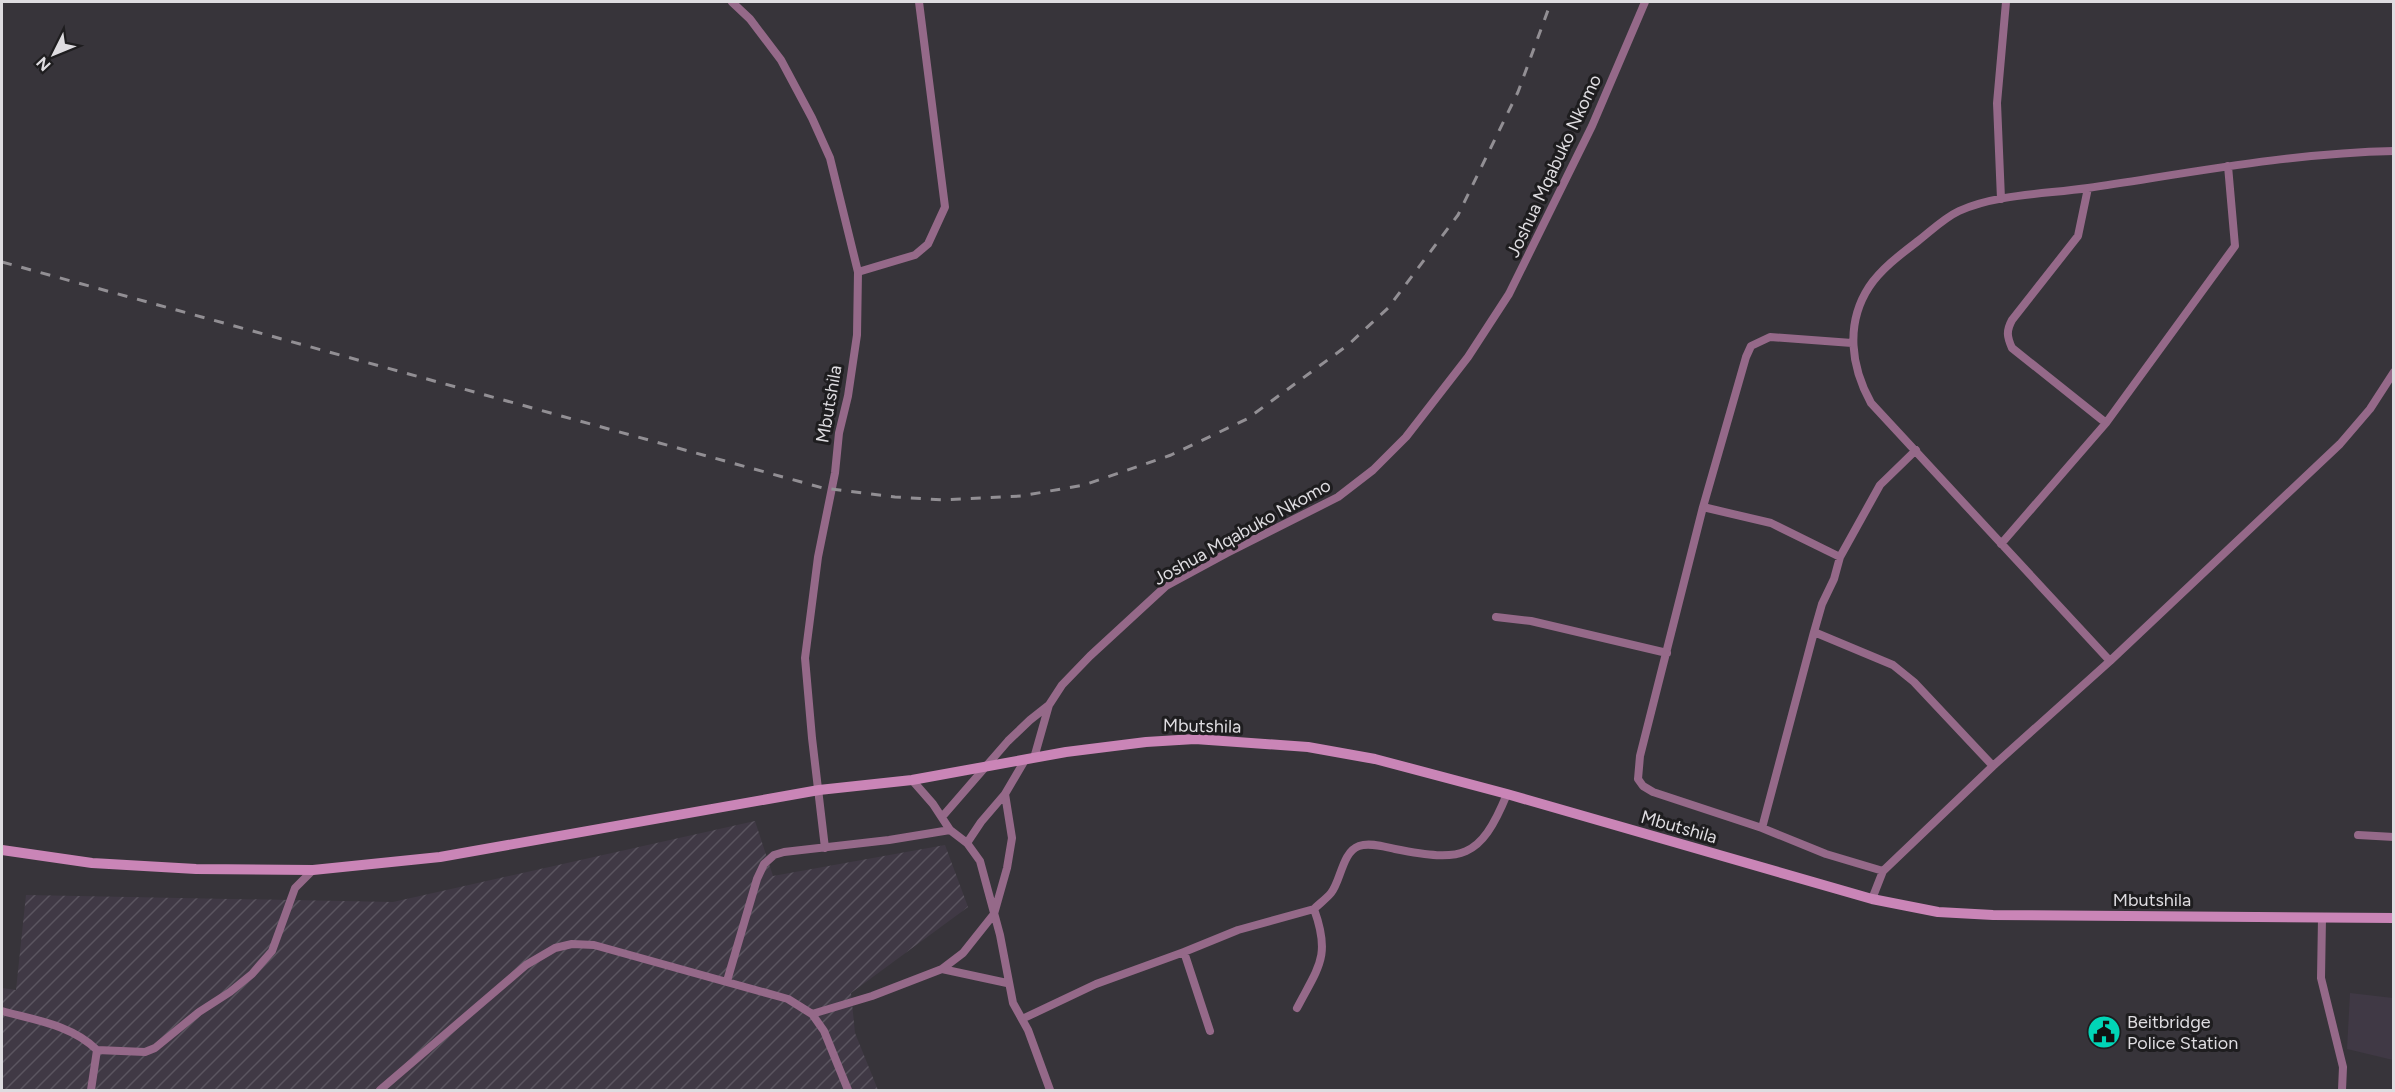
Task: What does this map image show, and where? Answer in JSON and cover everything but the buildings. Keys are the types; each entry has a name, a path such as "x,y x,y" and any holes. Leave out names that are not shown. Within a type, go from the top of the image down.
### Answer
{"street":[{"name":"Mbutshila","path":"732,2 750,19 782,60 812,118 830,158 858,272 857,336 848,396 839,434 835,473 818,557 805,658 819,790 912,780 986,766 1146,742 1195,739 1308,747 1375,759 1507,794 1872,899 1938,912 1993,915 2394,918"},
{"path":"858,272 915,255 928,244 945,207 920,2"},
{"name":"Joshua Mqabuko Nkomo","path":"1049,705 1062,685 1089,656 1166,586 1338,497 1373,470 1406,437 1468,357 1509,294 1592,126 1645,2"},
{"path":"2001,199 1997,103 2006,2"},
{"path":"2110,661 1871,403 1860,382 1852,344 1859,311 1869,287 1896,258 1959,211 2001,199 2228,166 2355,152 2394,151"},
{"path":"2001,544 2106,423 2235,246 2228,166"},
{"path":"2088,188 2078,236 2012,320 2007,328 2007,337 2012,348 2106,423"},
{"path":"1852,344 1770,338 1751,346 1741,367 1703,507 1640,756 1638,779 1643,786 1653,792 1762,828 1826,854 1883,871"},
{"path":"1872,899 1883,871 2340,444 2370,409 2394,372"},
{"path":"1762,828 1822,604 1834,579 1840,557 1880,485 1916,450"},
{"path":"1703,507 1771,523 1840,557"},
{"path":"1496,617 1531,621 1666,653"},
{"path":"1814,632 1893,665 1914,682 1993,766"},
{"path":"968,843 981,822 1030,759 1049,705"},
{"path":"942,817 986,766 1030,720 1049,705"},
{"path":"912,780 951,830 968,843 980,861 1000,935 1007,983 1013,1003 1022,1019 1050,1090"},
{"path":"2,850 115,864 196,869 313,870 440,857 819,790 825,848"},
{"path":"812,1014 872,996 942,969 963,953 994,914 1007,868 1012,838 1005,794"},
{"path":"1022,1019 1096,984 1238,930 1314,909 1332,892 1349,855 1356,847 1369,845 1421,854 1460,855 1474,848 1492,826 1507,794"},
{"path":"728,981 757,879 764,864 774,855 951,830"},
{"path":"2358,835 2394,837"},
{"path":"2,1011 60,1026 87,1040 97,1050 145,1052 155,1048 199,1012 230,992 252,974 272,951 296,888 313,870"},
{"path":"1298,1008 1322,956 1322,931 1314,909"},
{"path":"2322,918 2321,978 2343,1067 2342,1090"},
{"path":"380,1090 526,965 555,948 572,944 594,945 788,999 812,1014 824,1031 848,1090"},
{"path":"1184,952 1210,1030"},
{"path":"942,969 1007,983"},
{"path":"91,1090 97,1050"}],"shaded area":[{"path":"755,821 773,876 945,845 968,907 851,993 855,1033 878,1090 2,1090 2,988 16,990 26,895 393,902"},
{"path":"2350,993 2393,998 2393,1060 2347,1049"}],"railway":[{"path":"2,262 823,488 943,500 1021,496 1084,485 1171,455 1247,419 1348,345 1388,308 1458,215 1518,92 1551,2"}],"place":[{"name":"Beitbridge Police Station","path":"2104,1032"}]}
